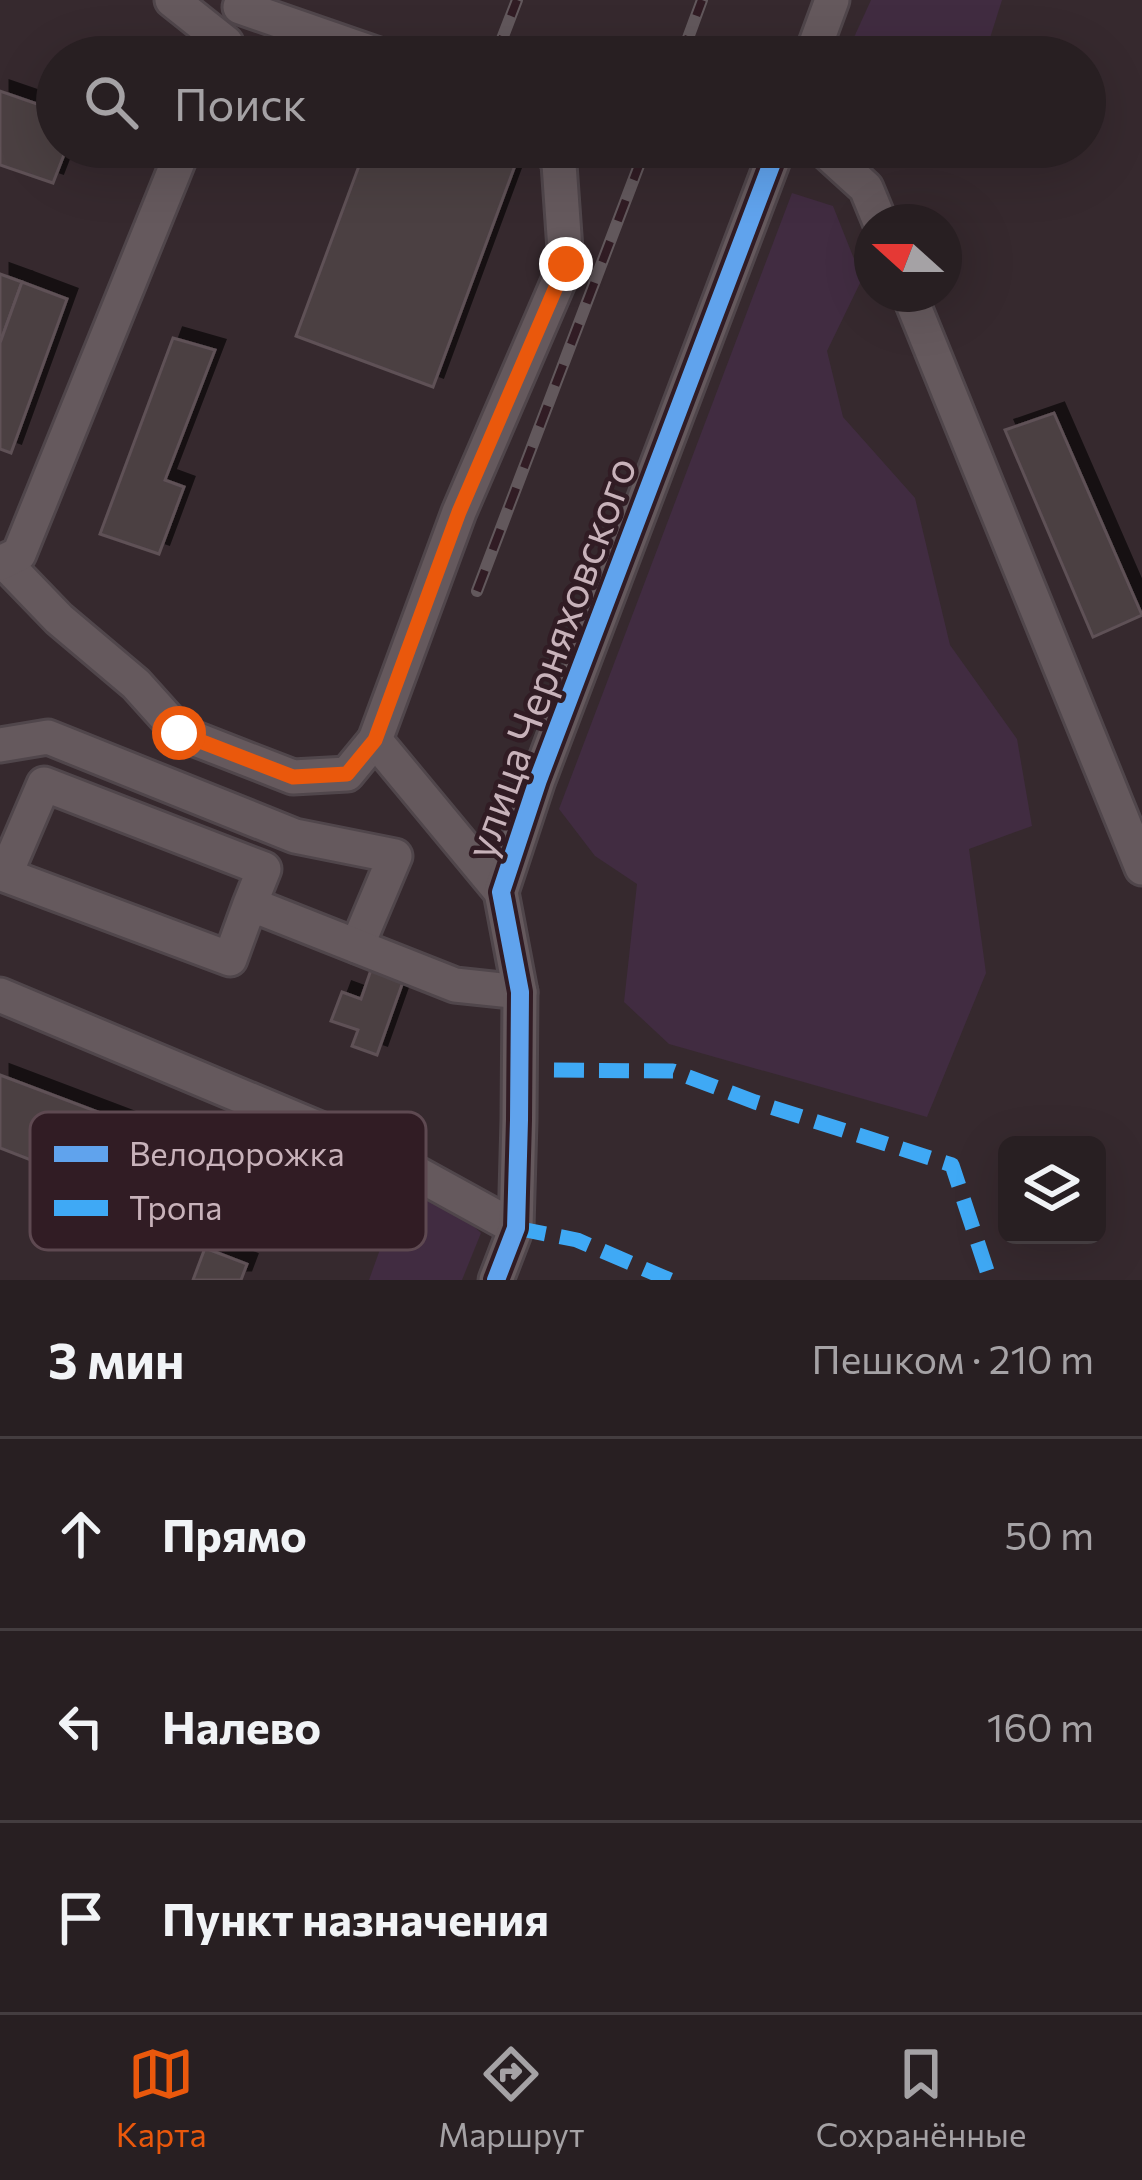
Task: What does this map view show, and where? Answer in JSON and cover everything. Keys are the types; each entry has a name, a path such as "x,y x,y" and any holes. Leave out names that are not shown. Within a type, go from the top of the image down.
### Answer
{"street":[{"path":"172,0 209,36"},
{"path":"819,36 832,0"},
{"path":"229,36 242,4 328,36"},
{"path":"176,168 20,554 2,562 59,620 136,683 179,733 293,777 347,774 375,740 459,512 566,264 559,168"},
{"name":"улица Черняховского","path":"496,1280 516,1228 520,992 501,892 538,780 770,168"},
{"path":"844,168 866,188 873,204"},
{"path":"917,312 1133,818 1142,868"},
{"path":"0,745 48,737 295,836 395,856 357,946"},
{"path":"375,740 501,892"},
{"path":"44,784 264,869 250,904 230,959 4,875 44,784"},
{"path":"250,904 454,985 520,992"},
{"path":"0,995 279,1112"},
{"path":"426,1179 516,1228"}],"shaded area":[{"path":"871,0 1002,0 991,36 855,36"},
{"path":"792,193 833,206 854,259 854,295 827,351 843,417 915,498 950,645 1017,739 1032,826 969,849 986,973 927,1117 669,1044 624,1002 637,884 595,856 559,809"},
{"path":"439,1194 481,1233 462,1280 369,1280 380,1250 426,1250 426,1199"}],"building":[{"path":"0,91 36,104 36,168 59,168 53,183 0,165"},
{"path":"358,168 514,168 433,387 296,336"},
{"path":"0,274 22,282 0,343"},
{"path":"22,282 67,299 11,453 0,449 0,343"},
{"path":"173,338 215,350 165,480 184,487 159,554 100,534"},
{"path":"1054,413 1142,615 1093,637 1005,430"},
{"path":"372,967 404,979 377,1055 352,1046 358,1030 331,1021 342,992 361,999"},
{"path":"0,1075 98,1112 30,1112 30,1160 0,1148"},
{"path":"204,1250 247,1264 241,1280 193,1280"}],"railway":[{"path":"503,36 517,0"},
{"path":"689,36 702,0"},
{"path":"477,591 638,168"}],"marked path":[{"path":"554,1070 673,1071 952,1165 990,1280"},
{"path":"516,1228 577,1240 670,1280"}],"cycle path":[{"path":"496,1280 516,1228 519,1120 520,992 501,892 538,780 770,168"}],"route":[{"path":"179,733 293,777 347,774 375,740 459,512 566,264"}]}
